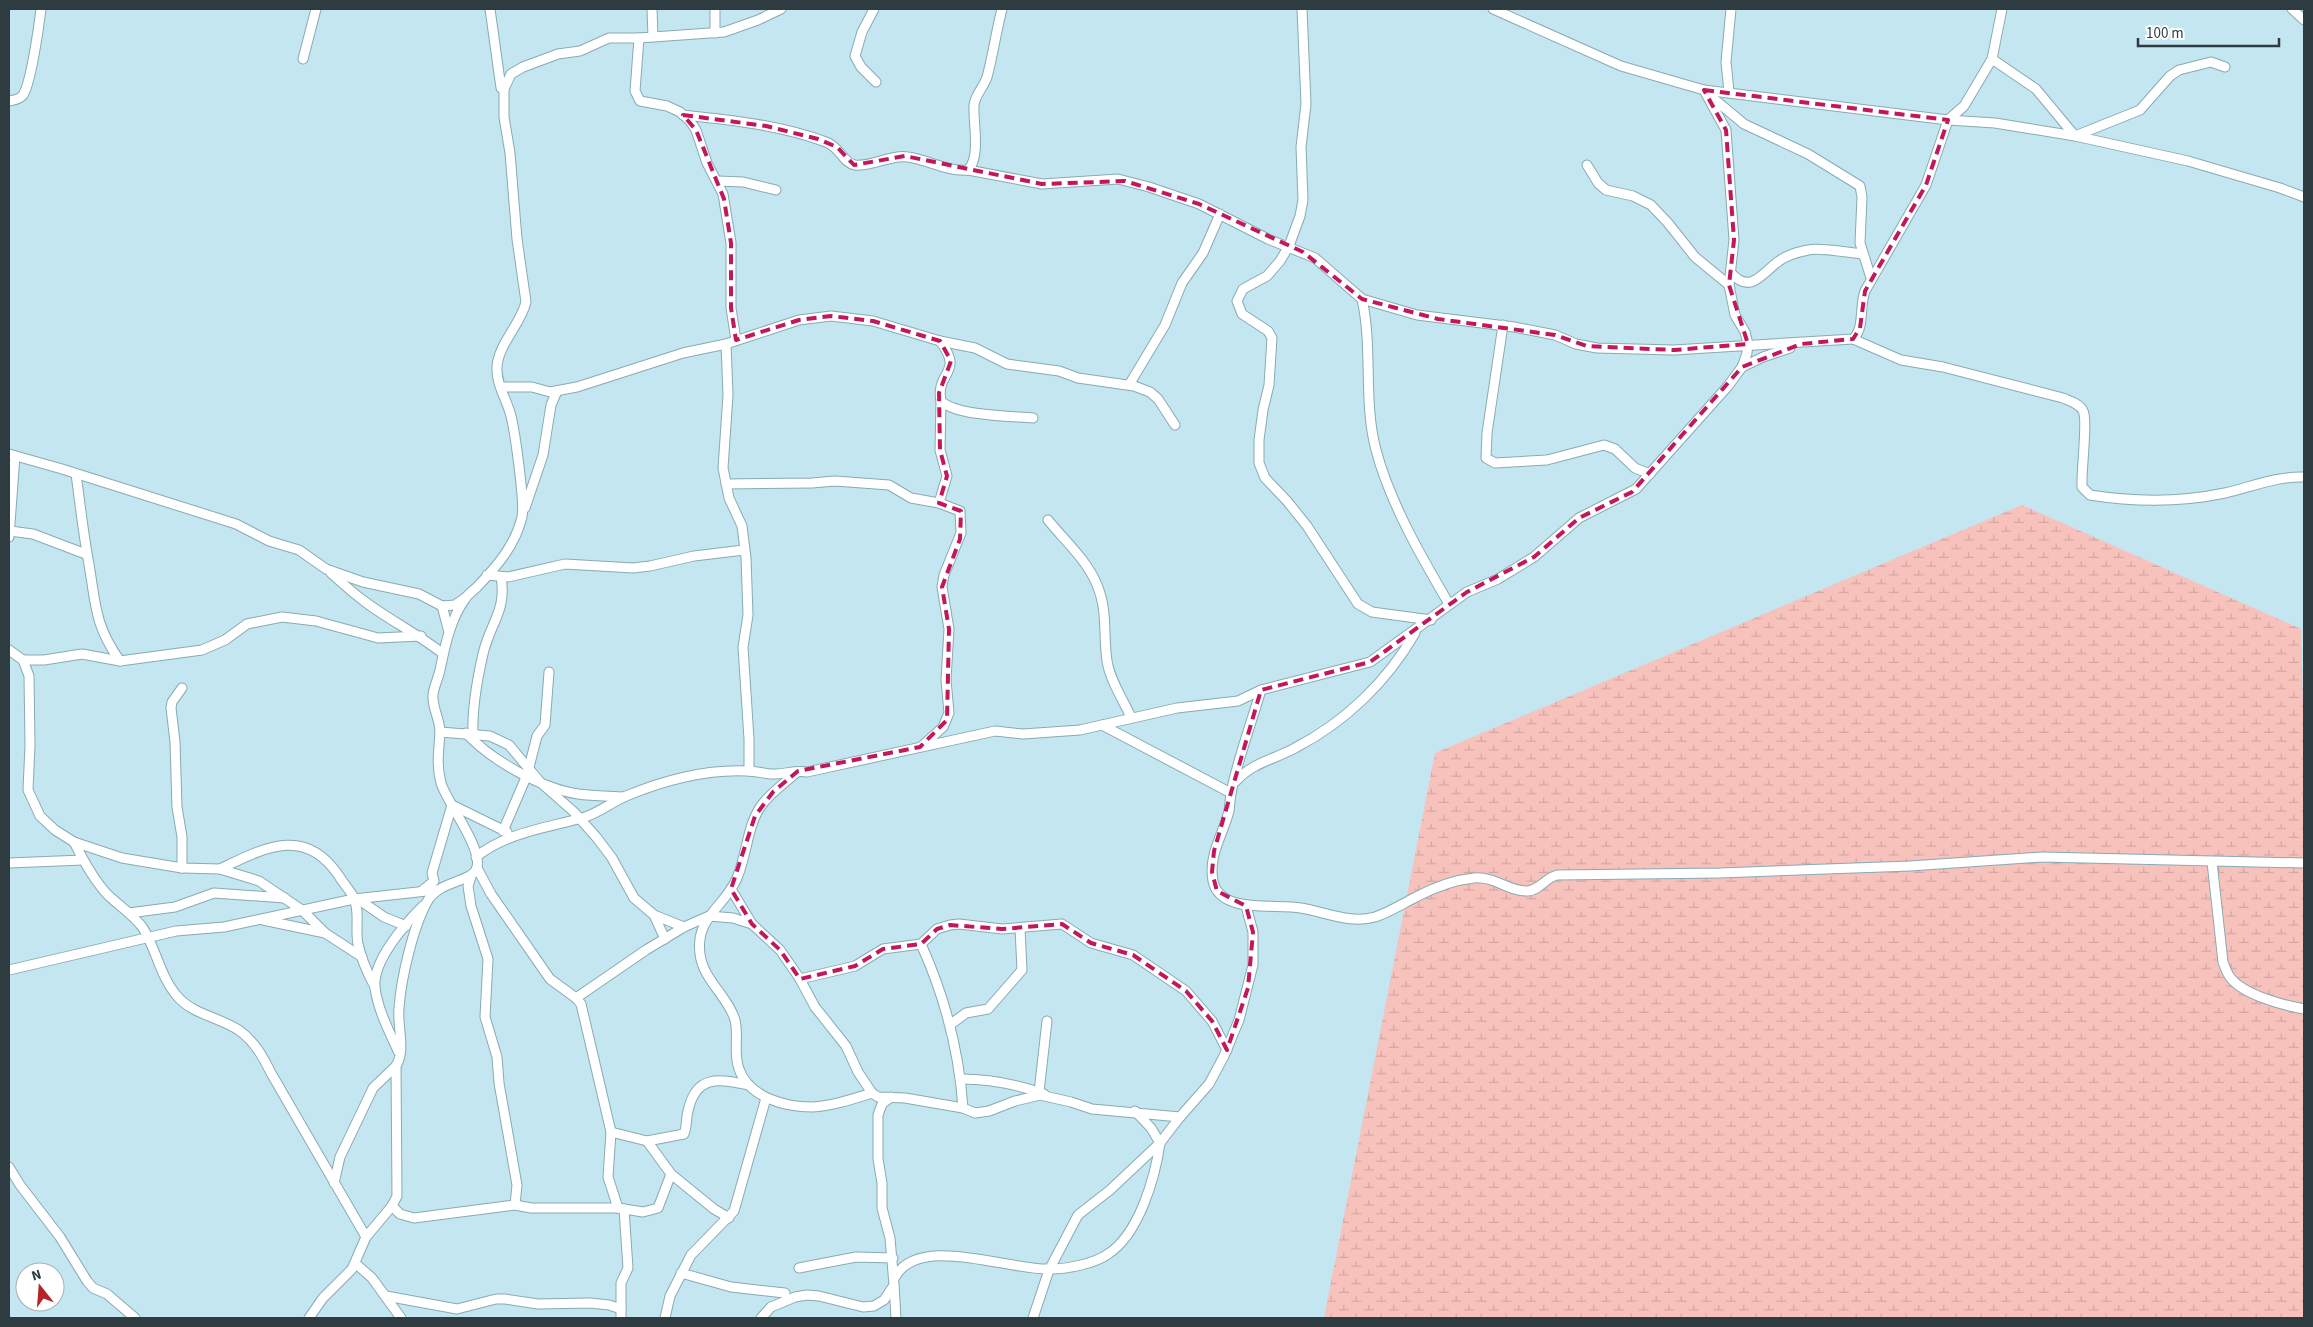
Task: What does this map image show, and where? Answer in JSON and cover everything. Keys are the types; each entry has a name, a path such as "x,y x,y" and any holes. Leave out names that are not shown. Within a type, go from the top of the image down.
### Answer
{"street":[{"path":"9,101 18,99 23,94 31,67 41,9"},
{"path":"303,59 316,9"},
{"path":"490,9 501,88 504,89"},
{"path":"652,9 653,37"},
{"path":"714,33 715,9"},
{"path":"523,515 523,499 512,419 497,369 498,360 524,312 526,302 517,239 510,153 504,117 504,89 510,74 523,66 558,54 580,51 609,38 714,33 744,26 782,9"},
{"path":"874,9 862,32 855,56 876,82"},
{"path":"968,170 973,161 975,142 974,102 984,84 989,69 1002,9"},
{"path":"1302,9 1306,104 1301,147 1303,200 1300,216 1289,246 1272,271 1244,289 1237,301 1242,314 1268,331 1272,338 1269,385 1259,440 1261,470 1269,484 1287,501 1307,526 1358,604 1372,612 1431,620"},
{"path":"1493,9 1621,66 1704,90 1948,120 1995,123 2075,136 2188,160 2280,188 2304,198"},
{"path":"1729,92 1726,62 1731,9"},
{"path":"1853,340 1860,328 1862,298 1871,278 1926,185 1948,120 1964,106 1992,59 2002,9"},
{"path":"2292,9 2304,20"},
{"path":"639,38 636,96 644,103 667,106 683,115 696,130 707,163 723,194 731,243 731,308 736,340"},
{"path":"1992,59 2036,89 2075,136"},
{"path":"2075,136 2140,110 2170,76 2179,70 2211,62 2225,67"},
{"path":"1704,90 1744,124 1808,154 1860,186 1862,197 1859,234 1871,278"},
{"path":"476,857 488,847 516,835 599,812 624,797 683,776 711,772 749,771 781,774 798,771 807,772 995,731 1009,734 1080,730 1177,708 1238,701 1260,690 1370,662 1431,620 1449,604 1468,592 1498,579 1528,562 1579,518 1632,492 1705,413 1742,367 1748,344 1745,332 1735,315 1729,285 1734,240 1726,130 1704,90"},
{"path":"683,115 766,126 818,139 837,147 845,158 854,165 870,164 905,156 956,170 968,170 1042,184 1118,179 1155,189 1220,214 1264,237 1315,258 1362,299 1438,319 1503,325 1555,335 1576,344 1597,348 1674,350 1748,344 1801,344 1853,340 1901,360 1943,367 2063,398 2081,407 2086,422 2082,458 2082,487 2090,496 2175,500 2195,498 2277,480 2304,477"},
{"path":"1587,165 1598,183 1606,190 1633,196 1651,205 1668,222 1695,257 1729,285"},
{"path":"717,181 743,182 776,190"},
{"path":"1129,385 1164,325 1182,283 1203,253 1220,214"},
{"path":"1731,273 1736,279 1746,282 1756,281 1786,256 1812,249 1863,254"},
{"path":"1362,299 1368,324 1369,389 1376,450 1400,513 1427,567 1449,604"},
{"path":"502,387 522,386 544,392 557,391 599,381 683,353 726,344 799,320 831,316 873,321 940,341 975,348 1007,364 1058,371 1087,380 1129,385 1150,392 1158,399 1175,425"},
{"path":"1503,325 1487,432 1486,458 1494,463 1548,460 1604,445 1615,449 1635,468 1650,474"},
{"path":"939,503 947,476 940,450 940,388 951,368 951,361 940,341"},
{"path":"726,344 728,395 723,448 729,498 742,526 748,599 743,647 749,739 749,771"},
{"path":"1742,367 1763,357 1801,344"},
{"path":"326,569 362,582 419,594 442,606 455,604 465,598 502,561 510,548 543,455 551,405 557,391"},
{"path":"941,401 950,408 1033,418"},
{"path":"83,553 33,534 9,534 12,455 236,524 270,541 299,550 326,569 364,601 421,636 442,653"},
{"path":"76,474 84,541 98,619 108,644 120,661"},
{"path":"726,484 835,481 889,485 911,498 939,503 957,509 961,515 960,539 944,575 942,587 949,629 946,680 949,713 942,727 920,747"},
{"path":"1048,520 1084,561 1097,585 1106,617 1107,660 1110,673 1131,717"},
{"path":"487,575 502,578 566,564 633,568 694,556 744,550"},
{"path":"469,733 483,654 504,598 502,578"},
{"path":"465,598 449,632 442,653 433,699 440,732 437,753 440,780 462,822 476,857 477,868 491,894 550,979 576,998 581,1004 611,1132 608,1177 621,1208 628,1268 621,1283 620,1313"},
{"path":"442,606 449,632"},
{"path":"23,660 44,660 82,654 120,661 202,650 225,640 247,624 282,617 316,621 378,638 421,636"},
{"path":"1232,788 1251,767 1297,748 1350,712 1385,677 1404,652 1416,631"},
{"path":"9,650 23,660 29,676 30,745 28,790 40,816 55,830 74,842 122,858 182,868 220,869 259,881 302,910 325,933 362,957"},
{"path":"503,831 528,772 537,736 545,725 550,672"},
{"path":"182,688 172,702 172,708 176,742 177,807 182,837 182,868"},
{"path":"1260,690 1232,788 1229,812 1214,851 1213,882 1217,891 1223,897 1246,906 1300,908 1361,920 1395,909 1431,890 1474,878 1491,878 1521,891 1531,891 1550,877 1557,875 1720,873 1910,866 2042,857 2304,863"},
{"path":"1102,725 1232,788"},
{"path":"440,732 490,736 509,745 528,772"},
{"path":"469,733 482,748 528,772 579,818 612,858 634,898 654,914 684,927"},
{"path":"798,771 773,792 758,811 740,870 732,889 709,916 701,930 699,941 702,965 734,1018 737,1030 738,1069 749,1085 766,1098 788,1105 813,1107 842,1102 872,1093"},
{"path":"540,782 578,794 624,797"},
{"path":"452,805 503,831 516,835"},
{"path":"423,890 434,881 432,873 452,805"},
{"path":"74,842 83,860 105,892 130,913 147,936 162,972 177,996 185,1004 239,1030 259,1050 366,1237"},
{"path":"220,869 267,847 287,845 307,848 321,854 331,864 356,899 384,917 406,926"},
{"path":"9,863 83,860"},
{"path":"2212,862 2223,962 2230,977 2240,987 2264,998 2304,1008"},
{"path":"477,868 468,886 471,906 488,959 485,1017 498,1064 499,1083 517,1185 515,1205"},
{"path":"9,970 83,954 147,936 224,927 356,899 436,890 471,877"},
{"path":"732,889 752,924 780,950 800,979 815,1007 846,1046 858,1072 872,1093 878,1097 891,1097 963,1108 975,1113 989,1112 1040,1095 1050,1096"},
{"path":"375,987 376,977 384,954 436,890"},
{"path":"130,913 175,907 214,894 285,898"},
{"path":"356,899 358,944 375,987 398,1062"},
{"path":"310,1318 323,1298 355,1263 366,1237 392,1206 396,1196 398,1181 398,1009 413,941 426,902"},
{"path":"1033,1318 1049,1270 1078,1215 1110,1190 1160,1143 1209,1084 1227,1050 1240,1020 1253,965 1252,932 1246,906"},
{"path":"654,914 665,939"},
{"path":"576,998 684,927 709,916 733,918 752,924"},
{"path":"260,919 325,933"},
{"path":"800,979 855,966 883,950 921,944 937,929 950,925 1020,928 1062,924 1091,943 1119,950 1146,962 1189,994 1212,1021 1227,1050"},
{"path":"951,1024 966,1013 988,1009 1022,970 1020,928"},
{"path":"921,944 934,973 951,1024 961,1079 963,1108"},
{"path":"1039,1092 1047,1021"},
{"path":"334,1183 340,1157 374,1088 398,1062"},
{"path":"961,1079 986,1079 1039,1092 1092,1109 1134,1111 1180,1117"},
{"path":"611,1132 647,1141 684,1134 689,1103 696,1089 701,1085 716,1080 749,1085"},
{"path":"891,1097 882,1104 878,1115 878,1149 882,1208 893,1258 896,1318"},
{"path":"665,1318 667,1304 681,1273 695,1251 734,1211 766,1098"},
{"path":"761,1318 771,1307 795,1297 807,1295 863,1306 874,1306 884,1300 907,1262 941,1256 977,1259 1049,1270 1095,1260 1107,1255 1117,1247 1136,1220 1157,1168 1160,1143 1151,1128 1134,1111"},
{"path":"647,1141 671,1174 714,1209 729,1218"},
{"path":"9,1167 20,1185 60,1237 93,1288 107,1294 134,1318"},
{"path":"392,1206 400,1214 414,1218 515,1205 531,1208 621,1208 643,1212 658,1208 671,1174"},
{"path":"799,1268 856,1257 893,1258"},
{"path":"355,1263 372,1278 401,1318"},
{"path":"681,1273 724,1286 785,1292"},
{"path":"386,1296 457,1309 496,1299 505,1299 538,1304 590,1303 609,1305 620,1313"}],"highlighted area":[{"path":"1704,90 1948,120 1926,185 1865,291 1860,328 1853,339 1801,344 1742,367 1632,492 1579,518 1534,557 1467,592 1370,662 1261,690 1214,851 1212,872 1217,891 1246,906 1253,932 1248,988 1227,1050 1212,1021 1186,991 1133,955 1091,943 1062,924 1002,929 950,925 937,929 921,944 883,949 855,966 800,979 780,950 752,924 731,889 755,816 773,792 798,771 920,747 947,720 949,629 942,587 960,539 961,511 939,503 947,476 940,450 939,393 951,361 940,341 873,321 831,316 799,320 736,340 731,308 731,243 724,199 696,130 683,115 766,126 818,139 837,147 854,165 905,156 1042,184 1125,181 1199,204 1303,252 1362,299 1438,319 1555,335 1587,346 1674,350 1748,344 1729,285 1734,240 1726,130"}],"green space":[{"path":"2022,505 2301,629 2304,746 2304,1318 1324,1318 1435,753"}]}
